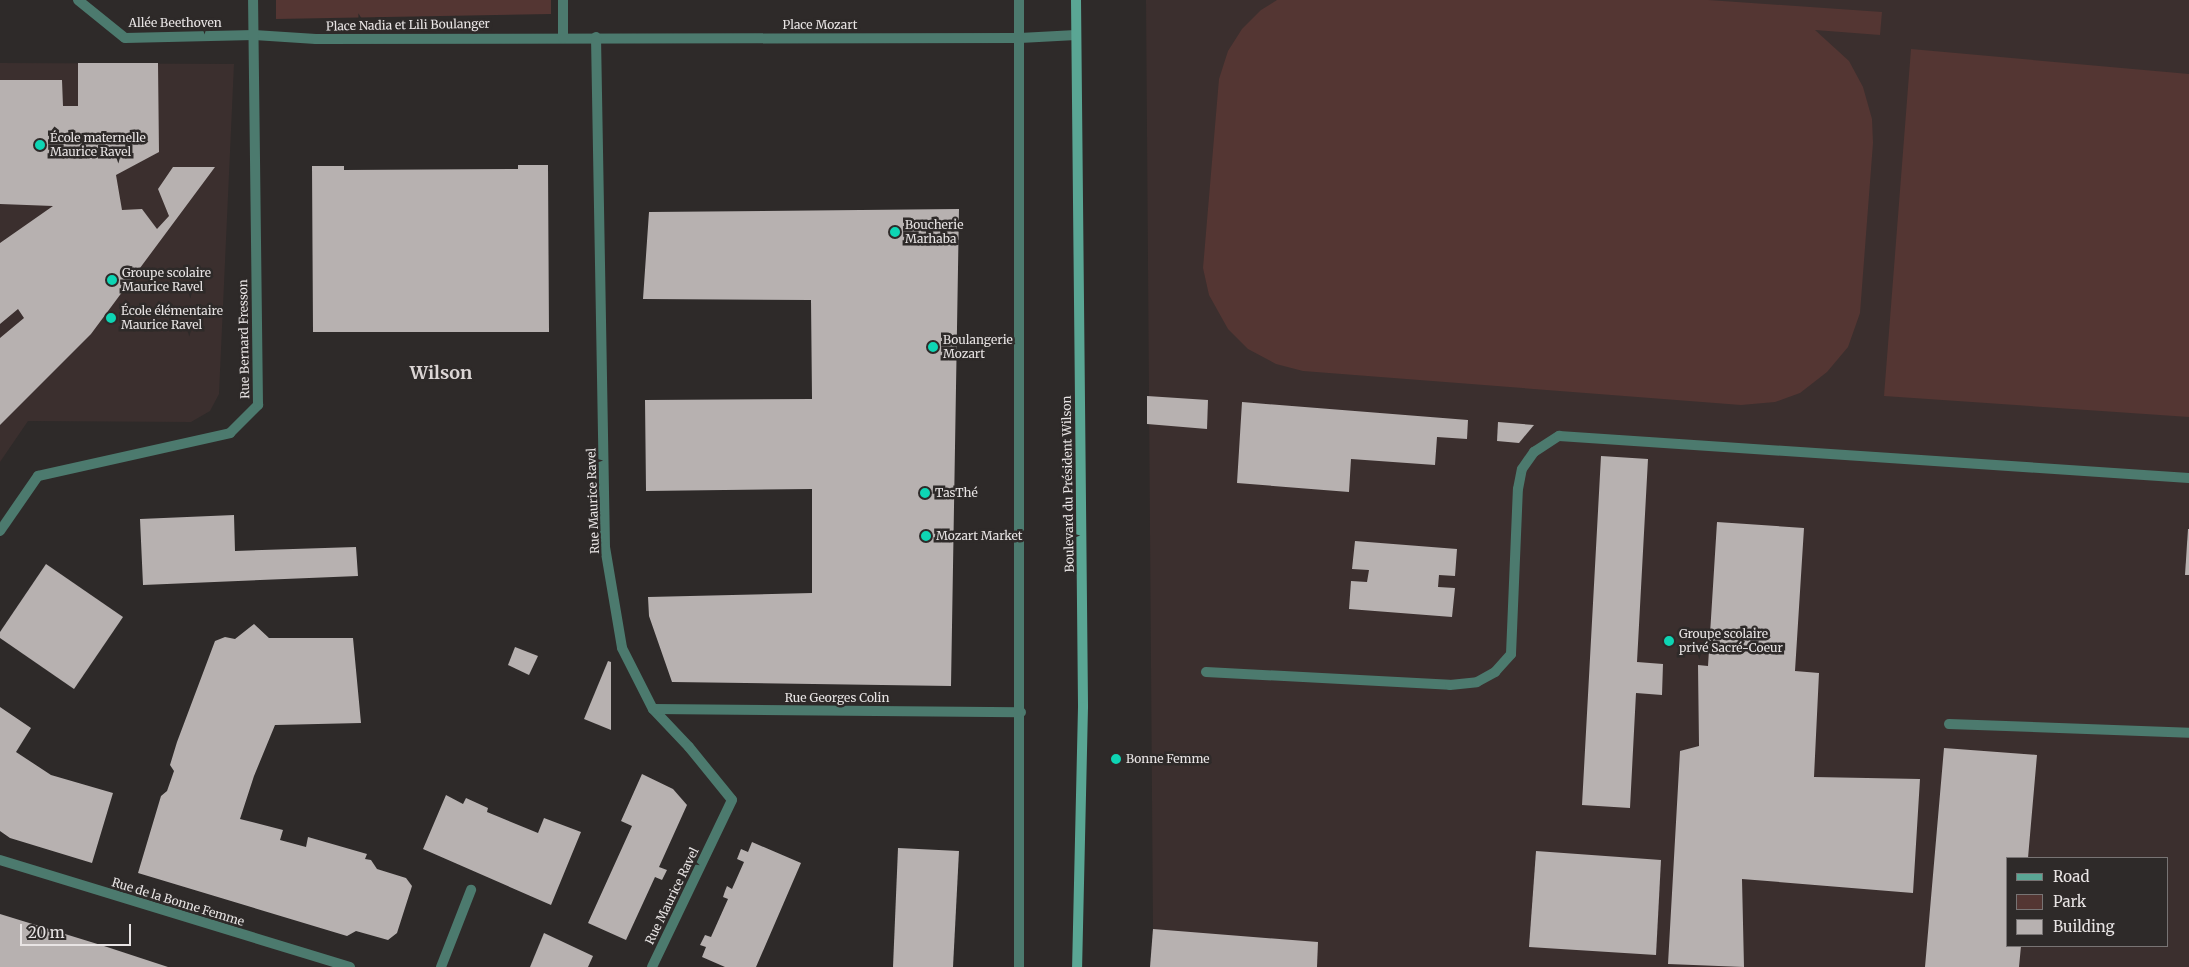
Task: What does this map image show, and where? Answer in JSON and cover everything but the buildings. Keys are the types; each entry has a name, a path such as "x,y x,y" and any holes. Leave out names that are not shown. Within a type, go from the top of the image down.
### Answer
{"street":[{"name":"Allée Beethoven","path":"78,0 125,38 254,35"},
{"name":"Rue Bernard Fresson","path":"0,531 38,476 230,433 258,404 253,0"},
{"path":"563,0 563,38"},
{"path":"1019,0 1021,712 1019,967"},
{"name":"Boulevard du Président Wilson","path":"1076,0 1082,697 1077,967"},
{"name":"Place Nadia et Lili Boulanger","path":"254,35 316,39 563,38"},
{"name":"Place Mozart","path":"563,38 1020,38 1076,35"},
{"name":"Rue Maurice Ravel","path":"596,37 605,547 622,648 653,709 689,747 732,800 652,967"},
{"path":"1206,672 1450,685 1478,682 1495,672 1510,654 1522,469 1534,452 1560,436 2189,478"},
{"name":"Rue Georges Colin","path":"653,709 1021,712"},
{"path":"1950,724 2189,733"},
{"name":"Rue de la Bonne Femme","path":"0,860 350,967"},
{"path":"441,967 471,890"}],"shaded area":[{"name":"Groupe scolaire privé Sacré-Coeur","path":"1146,0 2189,0 2189,967 1150,967 1153,929"},
{"name":"École élémentaire Maurice Ravel","path":"0,63 234,64 219,394 210,411 191,422 28,421 0,462"}],"green space":[{"path":"276,0 551,0 551,14 276,19"},
{"path":"1277,0 1708,0 1882,12 1880,35 1815,30 1849,61 1863,87 1872,119 1873,143 1860,313 1848,347 1827,372 1800,393 1775,402 1741,405 1303,371 1276,364 1248,349 1228,329 1209,295 1203,268 1219,79 1228,51 1242,29 1261,10"},
{"path":"1911,49 2189,74 2189,417 1884,396"}],"place":[{"name":"École maternelle Maurice Ravel","path":"40,145"},
{"name":"Boucherie Marhaba","path":"895,232"},
{"name":"Groupe scolaire Maurice Ravel","path":"112,280"},
{"name":"École élémentaire Maurice Ravel","path":"111,318"},
{"name":"Boulangerie Mozart","path":"933,347"},
{"name":"TasThé","path":"925,493"},
{"name":"Mozart Market","path":"926,536"},
{"name":"Groupe scolaire privé Sacré-Coeur","path":"1669,641"},
{"name":"Bonne Femme","path":"1116,759"}],"district":[{"name":"Wilson","path":"441,373"}]}
